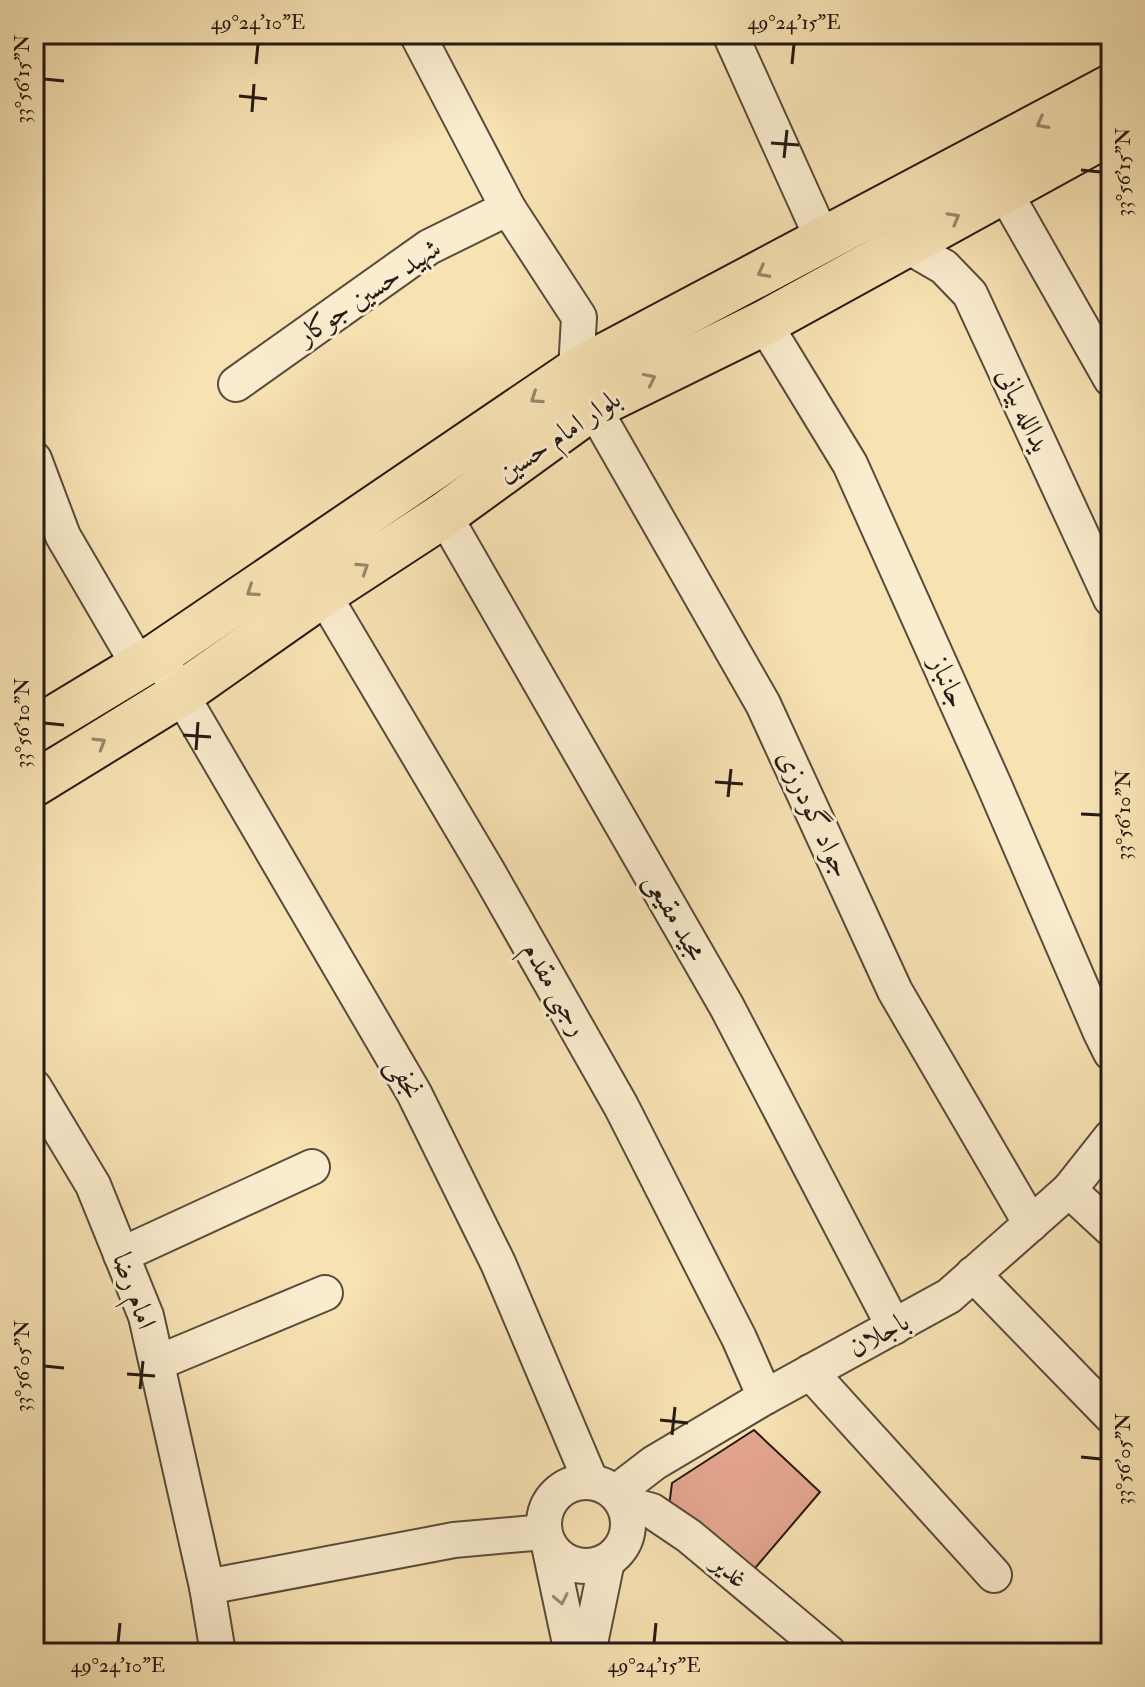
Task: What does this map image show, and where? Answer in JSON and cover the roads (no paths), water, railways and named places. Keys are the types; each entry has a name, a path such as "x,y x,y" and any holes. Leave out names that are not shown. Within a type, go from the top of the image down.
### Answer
{"main road":[{"name":"بلوار امام حسین","path":"34,730 823,240 1111,87"},
{"name":"بلوار امام حسین","path":"34,784 182,693 323,594 444,515 584,389 764,323 1111,132"}],"street":[{"path":"417,34 508,208 579,317 584,389"},
{"path":"730,34 823,240"},
{"path":"1004,191 1111,379"},
{"name":"شهید حسین جوکار","path":"236,384 429,247 508,208"},
{"name":"یدالله بیانی","path":"906,245 944,267 970,294 1111,599"},
{"name":"جانباز","path":"764,323 850,464 1111,1053"},
{"name":"جواد گودرزی","path":"584,389 763,704 895,991 1031,1224"},
{"name":"نجفی","path":"34,459 63,536 149,660 182,693 414,1093 609,1493"},
{"name":"مجید مقیعی","path":"444,515 727,1007 894,1327"},
{"name":"رجبی مقدم","path":"323,594 488,872 621,1106 739,1338 765,1397"},
{"name":"امام رضا","path":"34,1087 93,1185 146,1316 207,1587 218,1653"},
{"name":"باجلان","path":"609,1493 765,1397 949,1296 1069,1190 1111,1137"},
{"path":"121,1255 312,1167"},
{"path":"1069,1190 1111,1229"},
{"path":"973,1274 1111,1416"},
{"path":"157,1363 325,1293"},
{"path":"810,1372 994,1575"},
{"path":"546,1539 557,1555 568,1563 594,1566 607,1561 625,1542 628,1516 609,1493 577,1483 554,1495 547,1506 543,1519 546,1539 572,1653"},
{"name":"غدیر","path":"609,1493 652,1511 689,1536 829,1653"},
{"path":"207,1587 454,1540 546,1539"},
{"path":"588,1653 607,1561"}]}
